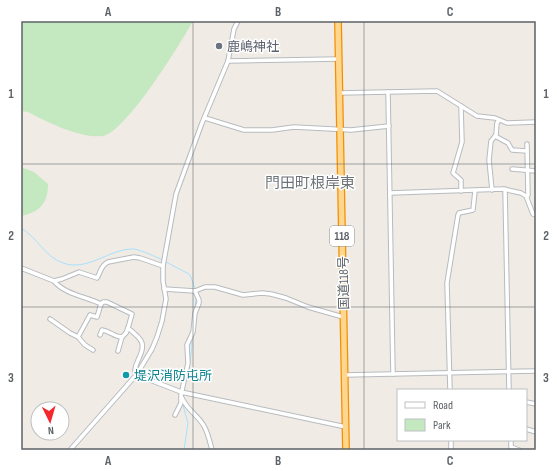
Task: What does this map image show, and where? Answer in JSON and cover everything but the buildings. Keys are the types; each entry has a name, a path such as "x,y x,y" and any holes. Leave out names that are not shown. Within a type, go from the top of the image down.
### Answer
{"highway":[{"name":"国道118号","path":"338,21 346,450"}],"street":[{"path":"70,450 137,374 152,349 162,322 166,299 163,266 176,194 228,60 234,28 238,21"},
{"path":"228,60 339,59"},
{"path":"339,93 437,91 477,116 495,118 507,123 536,122"},
{"path":"388,92 393,374"},
{"path":"461,106 462,142 453,173 462,180 461,191"},
{"path":"205,118 244,130 272,130 294,127 351,130 389,126"},
{"path":"492,190 489,160 491,141 497,133 497,123 499,120"},
{"path":"495,136 508,143 512,150 527,151"},
{"path":"526,144 527,197 533,214 536,215"},
{"path":"512,169 536,171"},
{"path":"390,193 505,189 521,193 527,197"},
{"path":"505,189 509,389"},
{"path":"450,389 447,283 458,215 459,213 473,210 475,191"},
{"path":"54,281 80,272 97,278 104,264 134,257 163,266"},
{"path":"21,268 54,281 57,285 66,290 101,304 103,302 107,302 132,314 128,328 122,337 118,351"},
{"path":"164,289 195,291 204,287 215,287 243,296 262,293 271,294 343,317"},
{"path":"175,415 181,403 181,393 188,363 187,345 193,332 195,313 199,303 195,291"},
{"path":"78,337 90,315 97,317 101,304"},
{"path":"50,319 78,337 84,345 93,350"},
{"path":"128,328 140,338 143,345 142,352 135,367 137,374 181,393 346,427"},
{"path":"100,335 102,330 115,336 122,337"},
{"path":"344,375 536,371"},
{"path":"181,393 185,405 204,425 212,450"},
{"path":"511,441 511,447 518,450"}],"green space":[{"path":"21,21 193,21 177,48 138,104 113,131 103,136 94,136 64,129 28,112 21,111"},
{"path":"21,167 34,172 48,184 48,191 42,206 33,212 21,216"}],"waterway":[{"path":"21,228 32,236 46,252 63,263 72,265 81,264 116,252 134,249 163,260"},
{"path":"166,262 189,274 195,289"},
{"path":"195,309 196,298"},
{"path":"186,380 189,370 192,338"},
{"path":"182,402 188,423 184,450"}],"place":[{"name":"鹿嶋神社","path":"219,46"},
{"name":"堤沢消防屯所","path":"126,375"}],"district":[{"name":"門田町根岸東","path":"310,183"}]}
